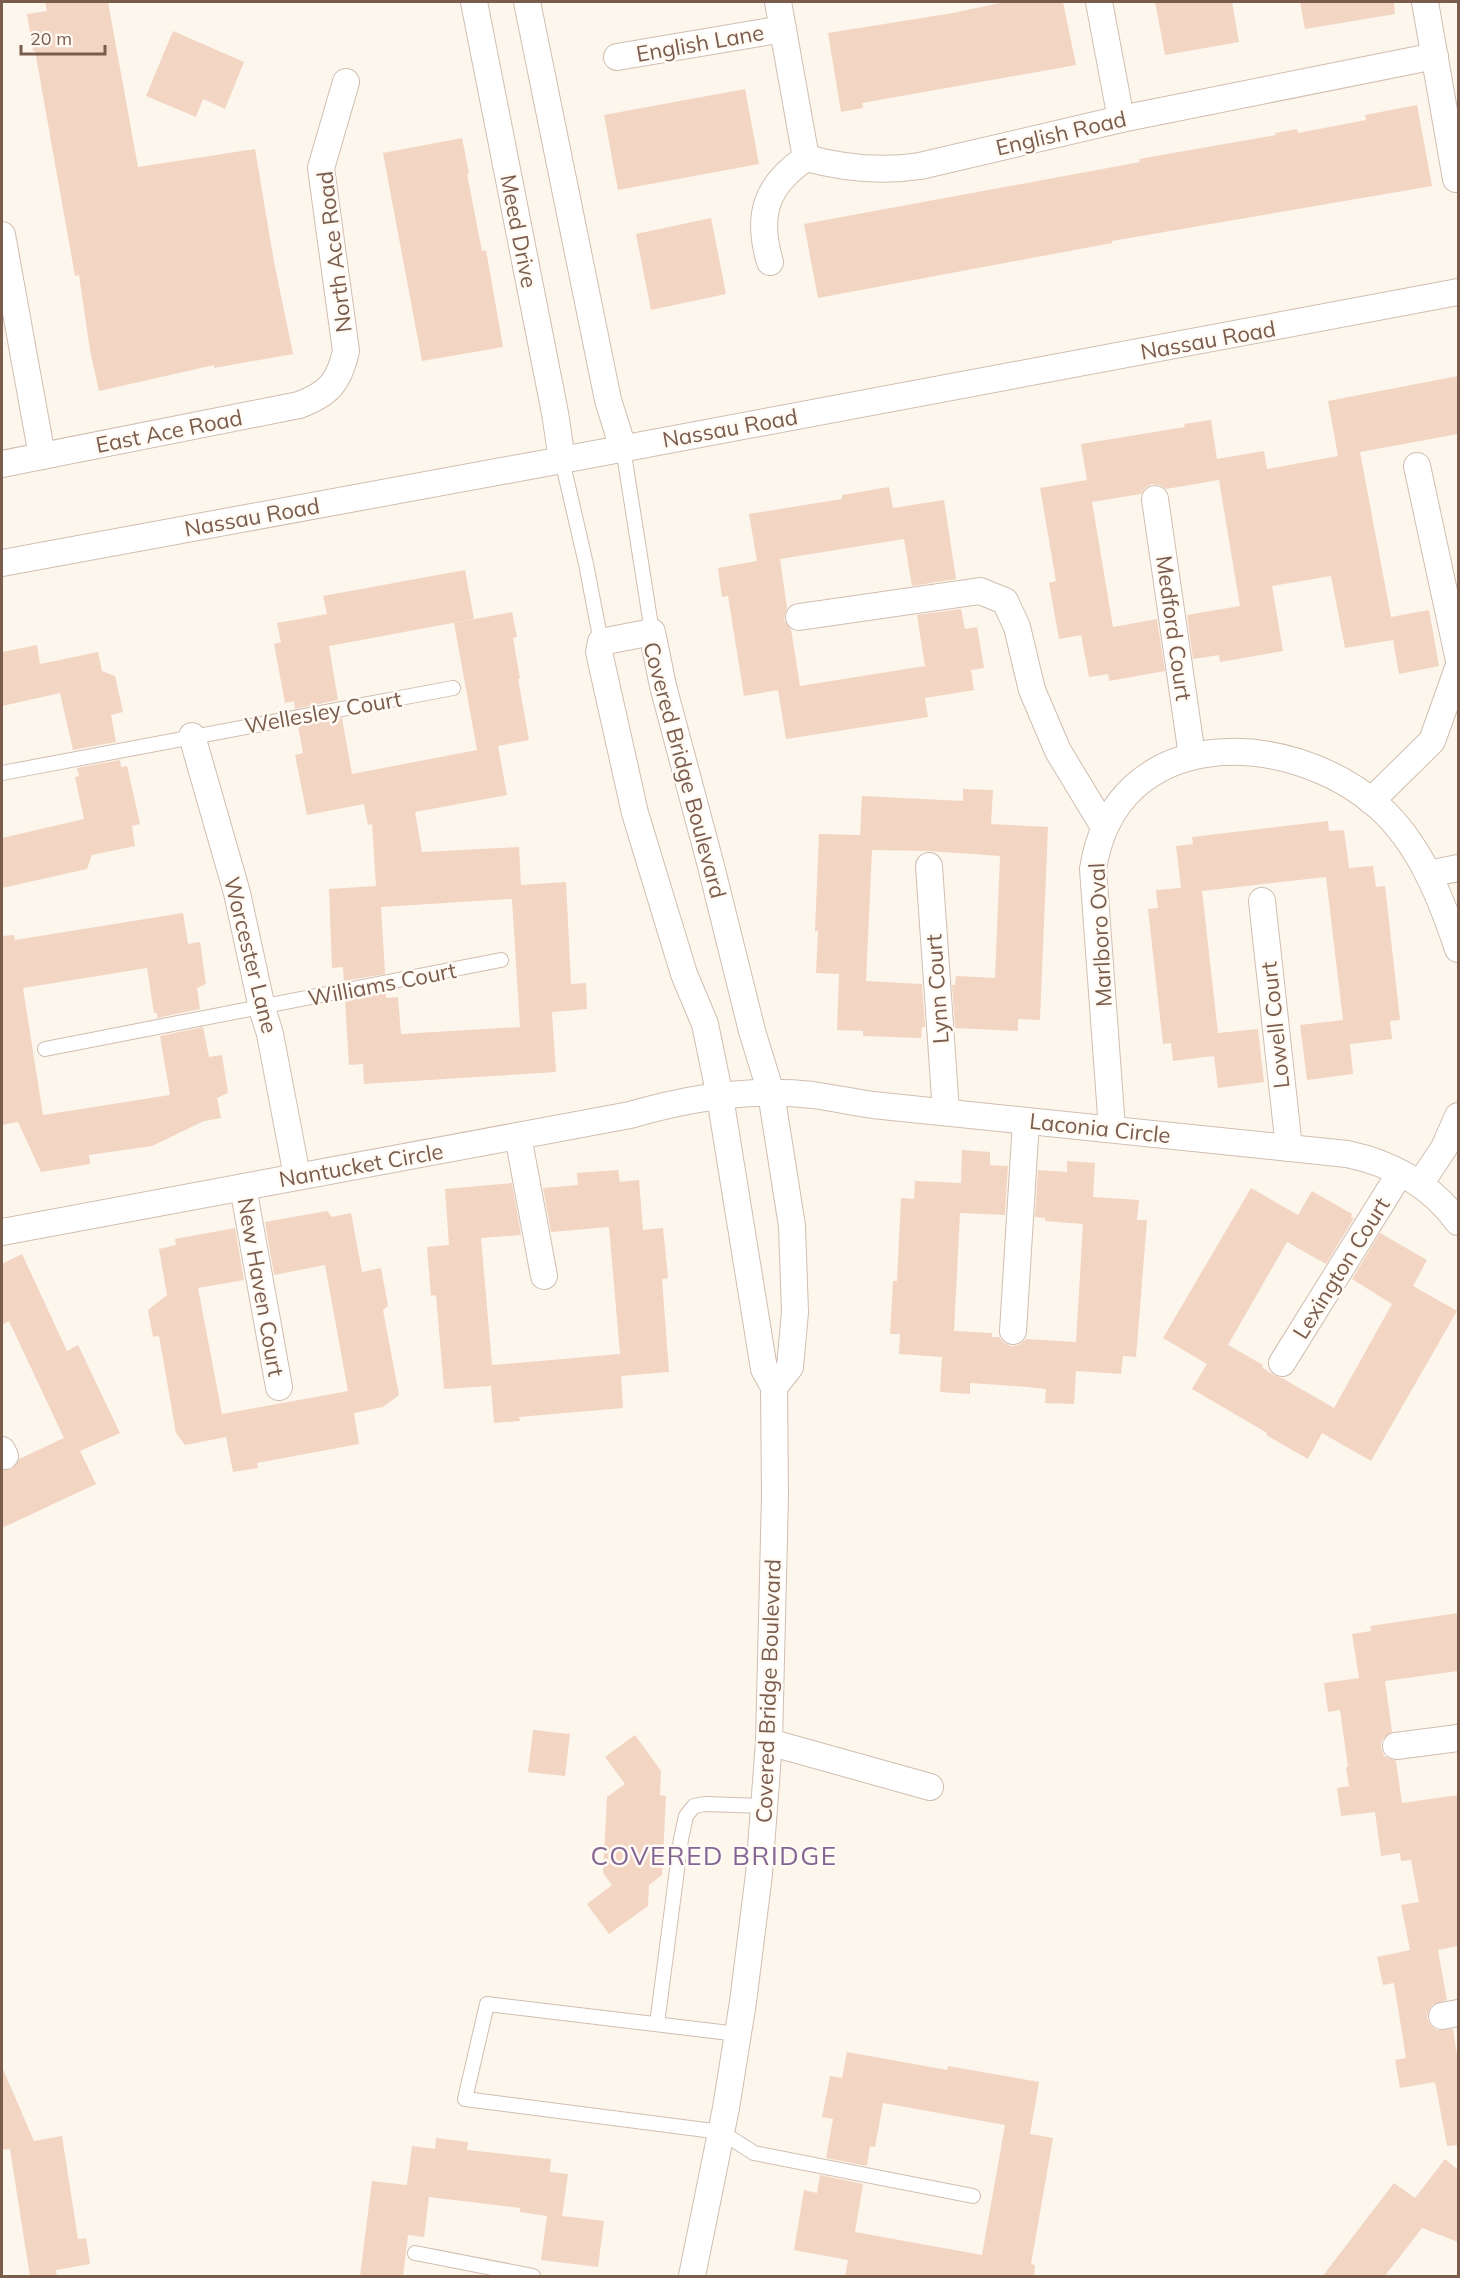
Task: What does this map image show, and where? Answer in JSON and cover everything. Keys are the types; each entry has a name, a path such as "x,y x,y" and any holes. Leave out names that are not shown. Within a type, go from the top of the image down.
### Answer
{"street":[{"name":"Meed Drive","path":"474,2 555,413 562,460"},
{"path":"527,2 608,400 622,448"},
{"path":"770,262 763,240 763,221 767,201 776,184 789,169 806,158 778,2"},
{"path":"1099,2 1121,119"},
{"path":"1425,2 1456,179"},
{"name":"English Lane","path":"617,57 783,29"},
{"name":"English Road","path":"806,158 862,169 900,169 1121,119 1436,56"},
{"name":"North Ace Road","path":"332,386 342,369 346,351 321,168 346,82"},
{"path":"2,235 42,456"},
{"name":"Nassau Road","path":"2,563 1458,292"},
{"name":"East Ace Road","path":"2,464 299,405 317,398 332,386"},
{"path":"1417,466 1458,656"},
{"name":"Medford Court","path":"1155,499 1192,756"},
{"path":"799,618 980,591 1005,602 1017,627 1032,690 1058,751 1104,827"},
{"name":"Covered Bridge Boulevard","path":"692,2277 738,2034 759,1874 769,1742 775,1495 774,1387 764,1369 720,1098 705,1024 684,974 635,813 599,652 601,642 652,632 663,686 752,1031 771,1093 792,1226 795,1312 790,1367 774,1387"},
{"path":"1371,801 1432,741 1458,668"},
{"name":"Worcester Lane","path":"192,736 237,892 262,1008 270,1034 297,1176"},
{"name":"Marlboro Oval","path":"1112,1130 1094,869 1097,848 1114,808 1144,777 1162,766 1192,756 1245,753 1291,759 1334,776 1371,801 1396,824 1428,874 1444,907 1458,949"},
{"name":"Lynn Court","path":"929,866 946,1112"},
{"path":"1428,874 1458,868"},
{"name":"Lowell Court","path":"1262,901 1289,1148"},
{"name":"Laconia Circle","path":"720,1098 771,1093 812,1095 873,1105 1356,1156 1386,1165 1410,1178 1437,1197 1458,1222"},
{"name":"Nantucket Circle","path":"2,1232 630,1116 690,1101 720,1098"},
{"path":"1410,1178 1451,1147 1458,1116"},
{"path":"1013,1331 1026,1121"},
{"path":"518,1136 544,1276"},
{"name":"Lexington Court","path":"1282,1363 1410,1178"},
{"name":"New Haven Court","path":"243,1187 279,1387"},
{"path":"1396,1746 1458,1738"},
{"path":"769,1742 930,1787"}],"lane":[{"path":"622,448 652,632"},
{"path":"562,460 601,642"},
{"name":"Wellesley Court","path":"2,773 453,688"},
{"name":"Williams Court","path":"45,1050 501,960"},
{"path":"657,2024 686,1816 694,1806 705,1804 764,1806"},
{"path":"738,2034 487,2004 465,2099 721,2132 754,2153 973,2196"},
{"path":"415,2253 533,2277"}],"building":[{"path":"45,2 108,2 138,167 255,149 274,262 293,354 214,368 214,365 99,391 90,350 79,275 75,276 27,14 47,11"},
{"path":"1004,2 1063,2 1076,65 862,103 863,108 841,112 828,33 953,13"},
{"path":"1155,2 1232,2 1239,42 1165,55"},
{"path":"1300,2 1394,2 1395,14 1305,29"},
{"path":"173,31 244,62 225,109 203,99 196,117 146,96"},
{"path":"745,89 759,164 618,190 604,115"},
{"path":"1417,105 1432,186 1112,241 1112,243 818,298 804,224 1140,162 1139,159 1276,135 1275,133 1297,129 1298,133 1366,120 1365,115"},
{"path":"462,138 482,251 486,250 503,347 422,361 383,153"},
{"path":"711,218 726,294 651,310 636,234"},
{"path":"1458,376 1458,434 1360,452 1391,617 1429,610 1439,666 1399,674 1393,640 1345,648 1331,576 1272,586 1283,651 1220,662 1219,655 1193,659 1187,615 1240,606 1219,480 1166,489 1152,484 1141,494 1092,502 1113,627 1157,619 1165,671 1109,681 1108,674 1089,677 1081,635 1059,639 1049,583 1056,581 1040,488 1087,480 1081,444 1185,427 1184,424 1211,420 1217,459 1264,451 1267,469 1338,456 1328,401"},
{"path":"889,487 893,508 944,500 956,579 912,586 904,539 780,559 787,608 784,620 791,629 800,686 925,666 917,615 961,609 965,629 977,627 984,668 971,670 974,690 925,698 928,717 786,739 778,690 744,696 728,596 722,597 718,568 757,561 749,514 842,499 842,495"},
{"path":"465,570 474,619 329,646 338,700 295,709 294,701 285,703 274,644 281,642 277,623 327,614 323,596"},
{"path":"512,612 517,637 513,638 520,679 518,679 529,740 498,746 507,795 415,812 422,852 519,847 521,885 566,882 571,984 586,983 587,1009 552,1012 556,1072 364,1084 363,1064 349,1065 345,1000 386,992 386,998 398,997 401,1034 520,1027 512,899 381,907 385,974 344,981 343,967 332,968 329,889 376,886 372,824 368,825 364,804 307,815 295,755 303,753 298,726 342,718 352,774 477,750 454,623"},
{"path":"37,645 40,664 98,652 102,671 115,676 123,712 111,715 116,742 73,750 60,693 2,706 2,652"},
{"path":"120,760 121,767 127,766 140,824 132,826 135,846 92,855 87,869 2,888 2,838 84,819 75,777 79,776 77,768"},
{"path":"963,789 993,790 991,824 1048,827 1040,1020 1018,1019 1018,1031 955,1028 952,985 955,985 956,976 995,978 1000,856 872,850 866,981 922,984 925,1027 922,1027 921,1038 863,1036 863,1031 837,1030 839,974 816,973 818,931 815,931 819,834 860,835 862,796 963,801"},
{"path":"1328,821 1329,831 1344,830 1349,868 1373,866 1376,887 1385,886 1400,1020 1390,1021 1392,1039 1350,1044 1353,1074 1307,1080 1300,1025 1343,1020 1326,877 1202,891 1218,1033 1258,1029 1264,1082 1218,1088 1214,1056 1173,1061 1171,1043 1163,1044 1148,909 1158,908 1156,890 1181,888 1176,846 1193,844 1192,837"},
{"path":"183,913 188,944 200,942 206,984 197,988 200,1009 157,1018 157,1013 154,1013 147,968 23,988 43,1115 170,1095 160,1036 203,1027 209,1057 222,1055 228,1093 217,1098 221,1118 204,1121 152,1146 89,1155 90,1164 41,1172 18,1122 2,1125 2,936 14,935 15,940"},
{"path":"962,1150 990,1152 990,1165 1008,1166 1005,1215 960,1213 954,1331 992,1333 992,1337 999,1337 1011,1346 1019,1345 1026,1339 1076,1342 1083,1224 1045,1221 1045,1218 1035,1217 1038,1170 1067,1172 1067,1161 1095,1163 1093,1197 1139,1200 1137,1220 1147,1220 1136,1357 1123,1356 1121,1374 1076,1371 1074,1404 1045,1403 1046,1389 1028,1387 970,1383 970,1394 940,1392 942,1357 899,1354 900,1334 890,1334 893,1281 897,1281 901,1198 914,1199 915,1181 961,1183"},
{"path":"618,1170 620,1182 639,1180 643,1230 663,1228 668,1278 662,1279 669,1372 621,1376 623,1408 519,1417 520,1421 494,1423 491,1386 444,1389 436,1295 431,1296 427,1247 449,1245 445,1189 512,1183 521,1235 481,1238 492,1365 620,1354 609,1227 551,1232 543,1188 578,1185 577,1173"},
{"path":"1251,1188 1298,1215 1312,1191 1352,1214 1351,1217 1354,1218 1326,1264 1287,1242 1228,1345 1263,1365 1262,1367 1275,1376 1334,1408 1392,1304 1352,1279 1380,1233 1427,1260 1413,1286 1457,1311 1371,1461 1322,1433 1308,1459 1266,1435 1267,1433 1192,1389 1207,1364 1163,1338"},
{"path":"327,1211 332,1217 351,1213 362,1272 381,1268 388,1306 383,1310 399,1395 383,1407 354,1413 359,1444 257,1463 258,1468 233,1472 226,1437 185,1445 176,1433 159,1336 153,1337 148,1310 167,1295 159,1249 176,1245 175,1239 235,1228 244,1280 198,1288 222,1414 348,1391 325,1265 274,1275 265,1222"},
{"path":"22,1254 67,1351 78,1345 120,1433 80,1451 96,1484 2,1528 2,1470 12,1469 19,1459 64,1438 9,1321 2,1325 2,1264"},
{"path":"1458,1613 1458,1671 1385,1681 1392,1732 1382,1740 1381,1747 1384,1756 1396,1761 1402,1803 1458,1795 1458,1946 1438,1950 1447,2000 1432,2005 1427,2018 1430,2025 1437,2030 1453,2029 1458,2061 1458,2145 1447,2146 1435,2082 1400,2088 1395,2060 1406,2058 1394,1983 1383,1985 1377,1957 1410,1950 1401,1905 1419,1902 1411,1860 1401,1861 1400,1853 1381,1856 1375,1812 1341,1816 1337,1788 1349,1786 1346,1767 1348,1767 1340,1710 1328,1712 1324,1683 1359,1678 1352,1634 1371,1631 1370,1626"},
{"path":"533,1730 570,1734 565,1776 528,1772"},
{"path":"635,1735 661,1771 660,1795 666,1796 662,1875 649,1885 648,1906 609,1934 587,1904 612,1885 603,1873 607,1797 625,1784 605,1757"},
{"path":"847,2052 947,2070 948,2066 1039,2082 1030,2134 1053,2138 1031,2264 1035,2265 1034,2277 845,2277 848,2260 794,2250 804,2190 817,2193 820,2175 863,2184 855,2232 982,2255 1005,2125 883,2103 875,2147 870,2146 867,2166 826,2158 833,2119 822,2117 830,2076 842,2078"},
{"path":"2,2067 34,2141 62,2136 78,2239 86,2238 90,2264 56,2270 57,2277 30,2277 10,2149 2,2150"},
{"path":"436,2138 468,2142 467,2150 551,2159 550,2172 568,2174 562,2216 604,2221 598,2267 541,2260 547,2216 520,2212 520,2208 429,2197 424,2237 408,2235 403,2277 360,2277 372,2181 407,2185 412,2146 435,2149"},
{"path":"1445,2159 1458,2170 1458,2242 1422,2228 1384,2277 1322,2277 1394,2183 1415,2198"}],"district":[{"name":"COVERED BRIDGE","path":"714,1855"}]}
